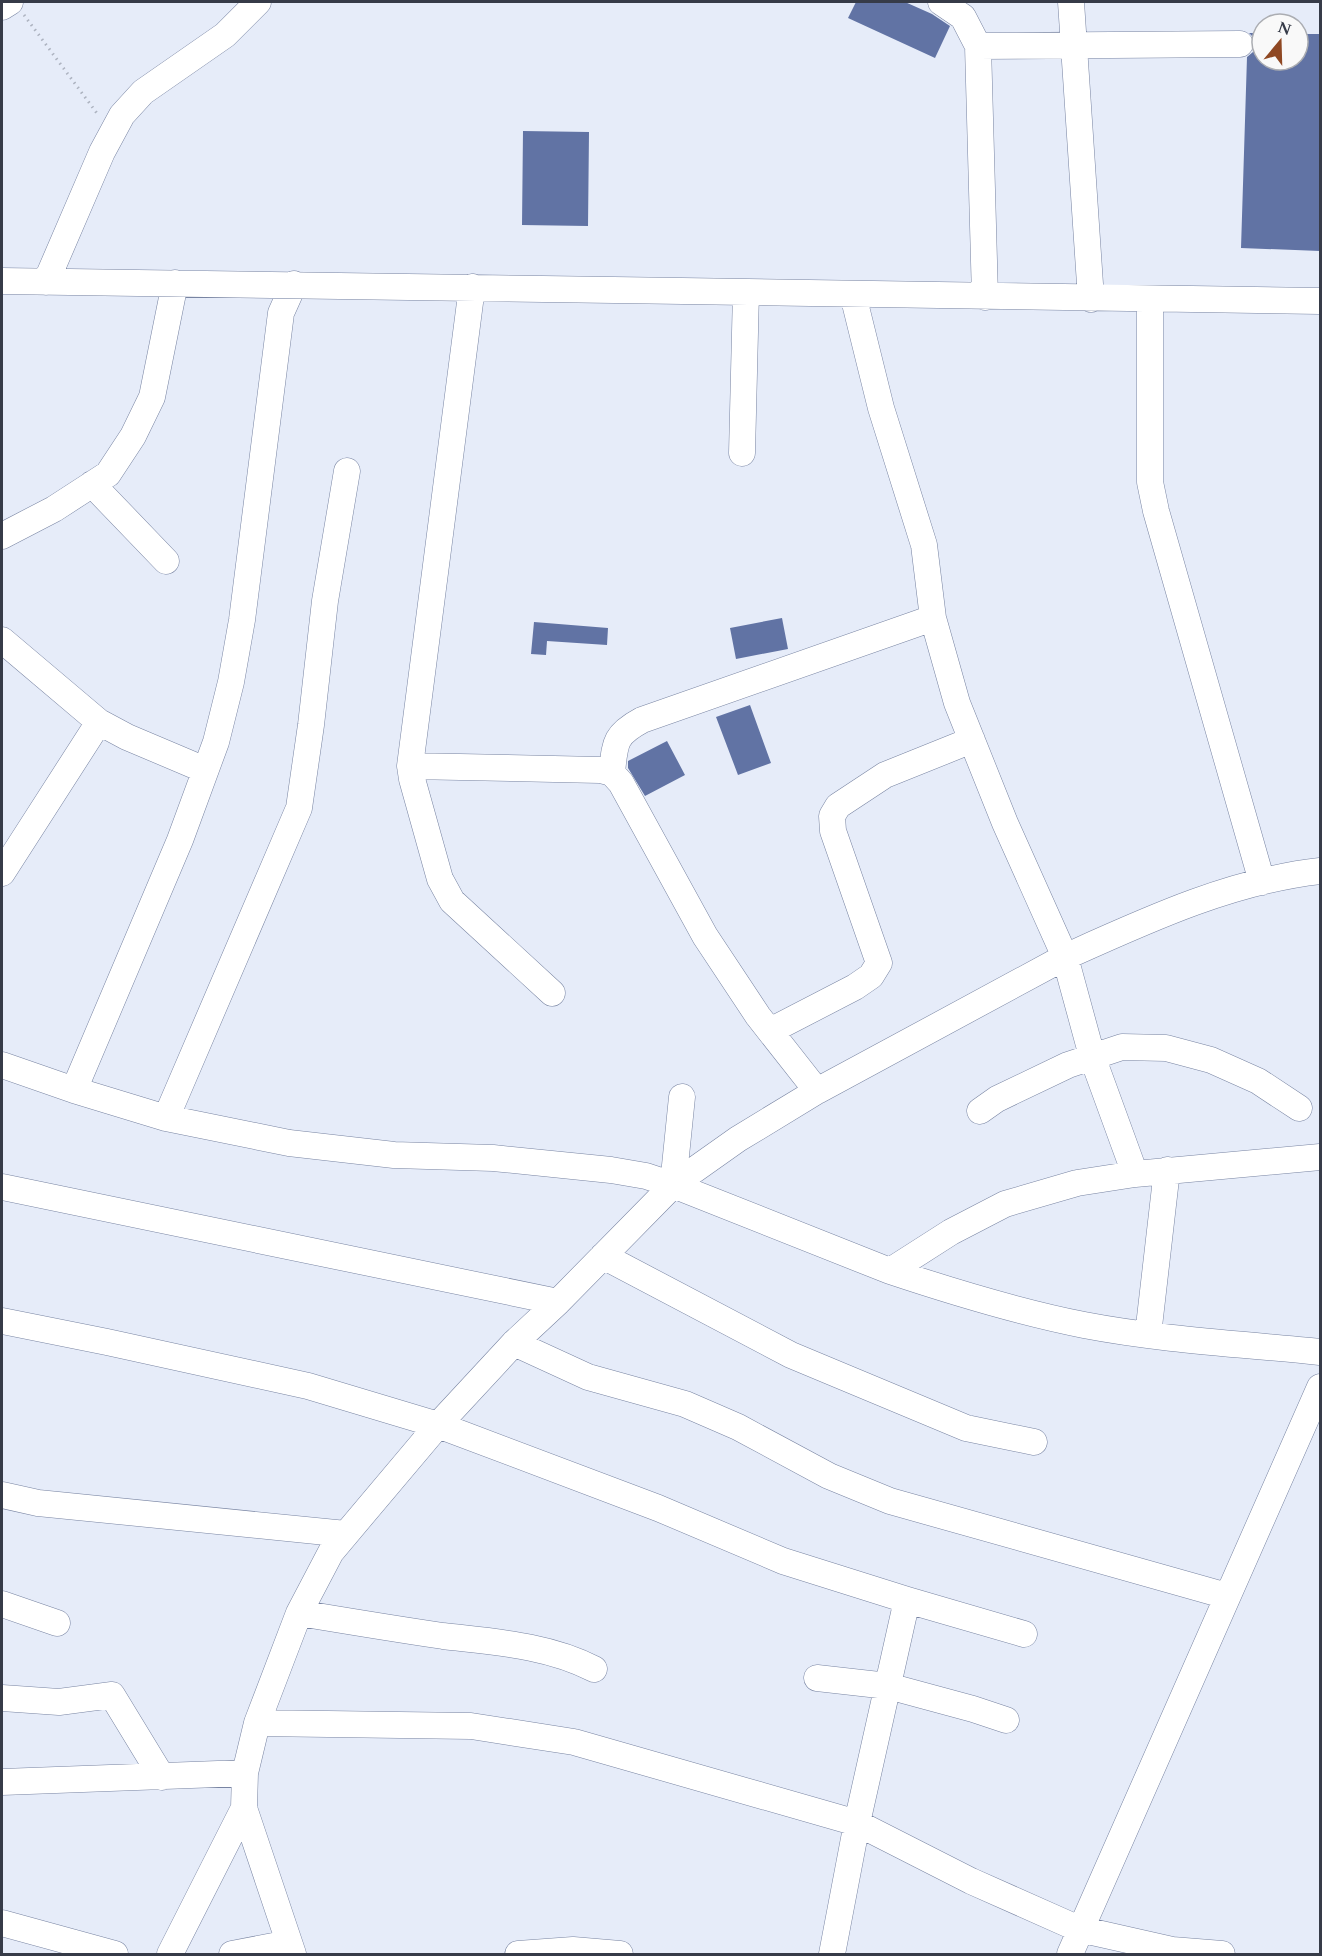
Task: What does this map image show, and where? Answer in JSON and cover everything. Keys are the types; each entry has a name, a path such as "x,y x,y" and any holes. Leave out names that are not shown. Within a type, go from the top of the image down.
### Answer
{"street":[{"path":"46,282 102,152 122,114 143,92 225,35 258,2"},
{"path":"940,2 963,17 978,46 986,297"},
{"path":"1071,2 1091,299"},
{"path":"978,46 1240,44"},
{"path":"2,281 472,286 853,295 1320,301"},
{"path":"2,537 54,509 108,474 133,436 152,397 175,283"},
{"path":"74,1090 180,840 216,742 243,620 281,313 294,284"},
{"path":"472,286 410,766 440,879 452,901 552,993"},
{"path":"742,453 746,292"},
{"path":"853,295 881,408 924,545 933,618 957,703 1005,823 1065,957 1092,1056 1135,1174"},
{"path":"1150,299 1150,482 1159,523 1262,882"},
{"path":"166,1118 299,808 325,601 347,471"},
{"path":"92,484 166,561"},
{"path":"612,773 615,744 625,729 642,720 933,618"},
{"path":"2,640 99,722 127,737 205,770"},
{"path":"2,873 99,722"},
{"path":"770,1031 855,987 871,976 879,963 832,831 832,816 838,806 885,775 972,740"},
{"path":"410,766 600,770 612,773 621,783 705,936 770,1031 817,1090"},
{"path":"232,1954 291,1949 244,1808 245,1773 256,1723 299,1613 331,1552 438,1425 514,1342 558,1302 673,1185 738,1139 817,1090 1065,957 1139,923 1213,896 1262,882 1287,875 1320,872"},
{"path":"980,1111 997,1099 1092,1056 1122,1047 1166,1048 1211,1060 1258,1081 1299,1108"},
{"path":"2,1065 166,1118 289,1143 394,1155 493,1158 611,1170 646,1176 890,1271 961,1295 1083,1325 1148,1335 1320,1352"},
{"path":"673,1185 682,1097"},
{"path":"890,1271 951,1232 1005,1204 1077,1183 1167,1170 1320,1157"},
{"path":"1148,1335 1167,1170"},
{"path":"2,1186 558,1302"},
{"path":"603,1256 791,1355 966,1428 1034,1442"},
{"path":"2,1321 308,1386 438,1425 658,1508 783,1561 1024,1634"},
{"path":"514,1342 588,1377 685,1404 738,1427 829,1476 890,1501 1227,1596"},
{"path":"1070,1954 1079,1929 1320,1386"},
{"path":"2,1496 38,1503 346,1534"},
{"path":"832,1954 857,1823 907,1600"},
{"path":"2,1604 57,1623"},
{"path":"299,1613 518,1646 574,1658 594,1669"},
{"path":"817,1678 888,1686 1006,1720"},
{"path":"2,1698 58,1702 112,1695 162,1777"},
{"path":"256,1723 471,1726 574,1742 857,1823 971,1881 1079,1929 1172,1952 1222,1954"},
{"path":"2,1782 245,1773"},
{"path":"170,1954 244,1808"},
{"path":"2,1923 115,1954"},
{"path":"518,1954 573,1950 620,1954"}],"path":[{"path":"11,7 112,133"}],"building":[{"path":"856,2 905,2 932,14 950,26 935,58 848,18"},
{"path":"1310,34 1320,34 1320,251 1241,248 1247,57 1250,54 1250,72 1310,72"},
{"path":"523,131 589,132 588,226 522,225"},
{"path":"782,618 788,649 736,659 730,628"},
{"path":"534,622 608,628 607,645 547,641 546,655 531,654"},
{"path":"750,705 771,763 738,775 716,717"},
{"path":"667,741 685,775 645,796 628,768 628,761"}]}
